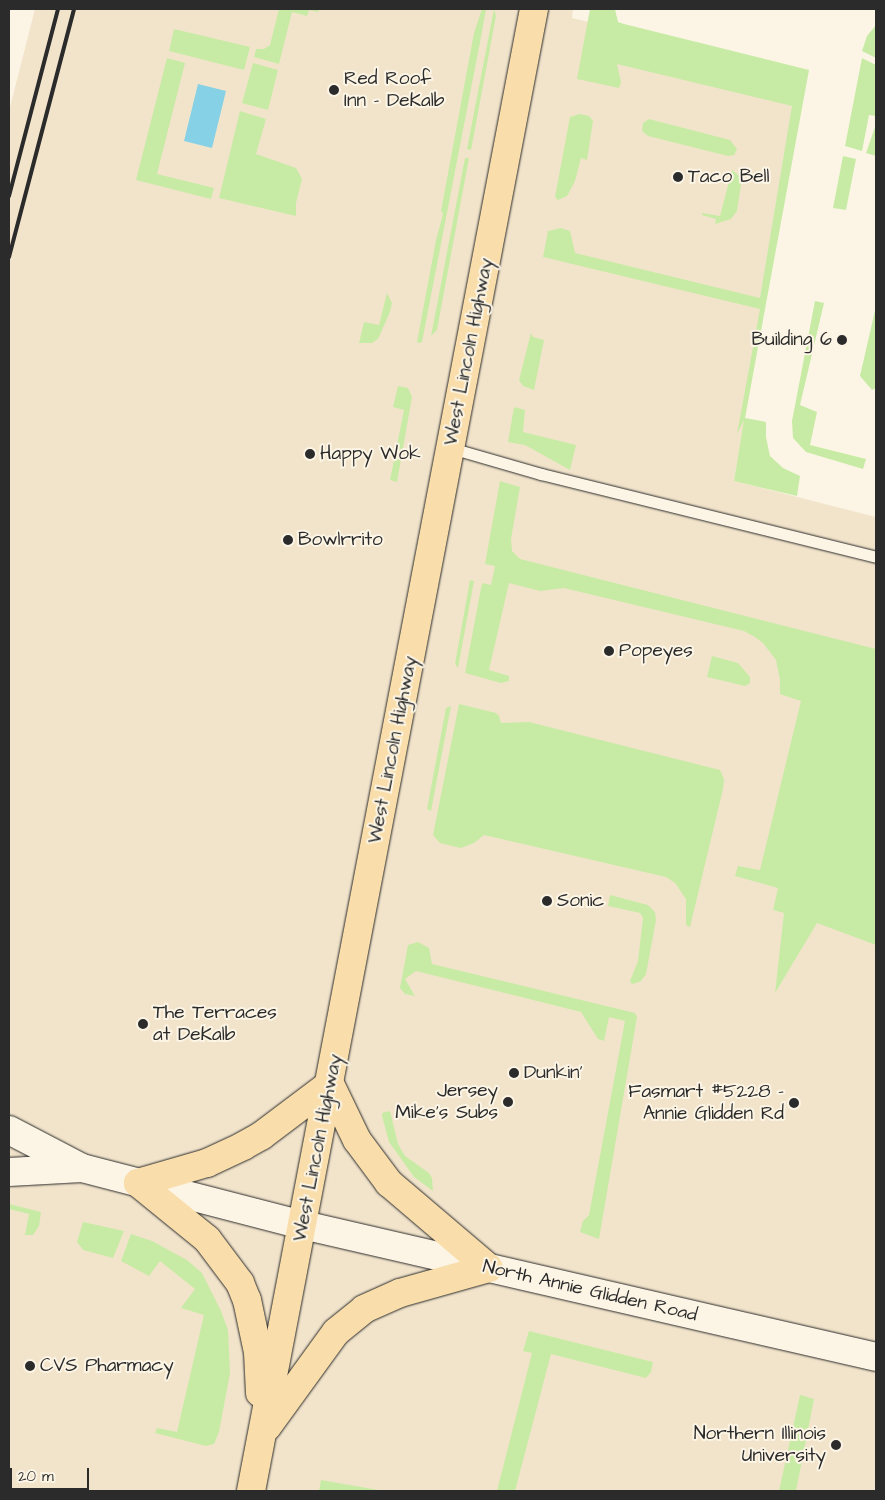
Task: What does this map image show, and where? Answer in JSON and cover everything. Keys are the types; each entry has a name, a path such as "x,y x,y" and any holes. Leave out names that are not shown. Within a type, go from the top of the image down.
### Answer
{"main road":[{"name":"West Lincoln Highway","path":"251,1491 534,9"},
{"path":"138,1183 207,1163 243,1146 261,1136 330,1084 357,1140 389,1183 489,1268"},
{"path":"9,1130 82,1168"},
{"path":"9,1172 82,1168"},
{"name":"North Annie Glidden Road","path":"82,1168 303,1225 876,1357"},
{"path":"138,1183 207,1239 240,1283 247,1300 258,1352 262,1434"},
{"path":"262,1434 336,1332 364,1309 400,1293 489,1268"}],"lane":[{"path":"451,448 541,474 876,557"}],"shaded area":[{"path":"35,9 573,9 572,18 805,73 734,481 876,517 876,1491 9,1491 9,111"}],"green space":[{"path":"279,9 319,9 318,12 309,10 307,16 292,12 279,64 254,57 256,49 264,49 270,45"},
{"path":"482,9 486,9 481,37 422,342 419,343 417,342 436,240 443,214 441,211 474,33"},
{"path":"494,9 496,16 471,150 467,149"},
{"path":"590,9 615,9 618,22 624,24 809,70 745,418 766,422 766,437 770,456 783,468 800,476 797,496 734,481 744,420 737,434 760,309 543,257 548,231 561,228 570,231 575,253 760,298 792,106 617,64 621,82 619,88 577,79"},
{"path":"876,25 876,58 862,51 867,36"},
{"path":"174,29 250,47 244,70 169,51"},
{"path":"167,58 185,63 157,174 214,188 211,199 136,180"},
{"path":"862,58 876,65 876,116 869,115 862,151 845,146"},
{"path":"253,63 278,70 268,110 242,103"},
{"path":"240,111 266,119 256,154 296,168 302,179 296,203 296,216 219,198"},
{"path":"580,114 589,116 593,121 587,160 581,158 575,181 567,196 558,200 555,197 570,117"},
{"path":"649,119 730,140 737,149 734,155 728,156 648,136 642,131 643,123"},
{"path":"876,124 876,156 866,153"},
{"path":"843,156 856,159 846,210 833,208"},
{"path":"465,158 469,158 437,330 431,336"},
{"path":"732,170 742,178 737,211 731,219 715,224 716,219 702,215 702,213 720,216"},
{"path":"387,293 392,303 378,339 372,343 359,343 364,322 379,325"},
{"path":"815,301 824,303 800,405 817,412 810,445 866,459 863,469 806,452 793,438 792,421"},
{"path":"876,306 876,388 872,390 860,376"},
{"path":"531,333 533,337 544,340 534,390 523,386 519,380"},
{"path":"398,386 408,388 412,397 397,482 390,480 404,410 393,407"},
{"path":"514,407 525,410 523,432 576,445 570,470 525,445 508,442"},
{"path":"500,481 520,487 511,539 512,551 520,559 876,649 876,945 817,923 775,993 784,913 773,910 778,888 735,876 738,866 760,870 801,701 780,694 780,680 776,660 763,643 755,637 744,631 564,588 540,591 509,583 489,670 509,676 509,681 501,683 465,673 482,583 491,585 495,566 485,564"},
{"path":"470,580 474,581 458,668 455,664"},
{"path":"712,656 738,663 750,677 750,683 745,686 707,677"},
{"path":"459,704 496,713 501,723 529,722 720,770 724,779 723,789 690,927 686,923 686,899 675,883 666,877 484,835 474,843 461,848 440,843 433,835"},
{"path":"451,706 431,811 427,809 446,708"},
{"path":"610,895 648,905 655,912 656,920 646,974 641,981 636,983 632,984 630,981 638,961 643,918 640,913 608,906"},
{"path":"418,942 429,948 432,964 635,1013 637,1017 599,1239 580,1232 583,1221 589,1215 625,1021 609,1017 604,1041 598,1039 581,1012 416,971 405,979 415,996 405,994 400,988 408,945"},
{"path":"390,1111 398,1144 405,1156 429,1173 432,1178 433,1191 414,1177 389,1142 382,1113"},
{"path":"9,1204 41,1212 39,1226 33,1235 25,1235 29,1214 9,1209"},
{"path":"83,1222 124,1231 113,1258 83,1250 77,1242"},
{"path":"131,1234 152,1241 187,1260 202,1273 221,1311 228,1330 230,1373 219,1432 214,1444 206,1446 155,1433 157,1428 177,1432 204,1315 181,1308 195,1289 160,1261 149,1276 121,1261"},
{"path":"529,1331 653,1362 651,1372 646,1378 551,1354 515,1491 497,1491 532,1353 523,1351"},
{"path":"800,1395 814,1399 796,1491 779,1491"},
{"path":"321,1480 384,1491 319,1491"}],"water":[{"path":"198,84 226,91 212,148 184,141"}],"railway":[{"path":"9,196 58,9"},
{"path":"9,257 74,9"}],"place":[{"name":"Red Roof Inn - DeKalb","path":"334,90"},
{"name":"Taco Bell","path":"678,177"},
{"name":"Building 6","path":"842,340"},
{"name":"Happy Wok","path":"310,454"},
{"name":"Bowlrrito","path":"288,540"},
{"name":"Popeyes","path":"609,651"},
{"name":"Sonic","path":"547,901"},
{"name":"The Terraces at DeKalb","path":"143,1024"},
{"name":"Dunkin'","path":"514,1073"},
{"name":"Jersey Mike's Subs","path":"508,1102"},
{"name":"Fasmart #5228 - Annie Glidden Rd","path":"794,1103"},
{"name":"CVS Pharmacy","path":"30,1366"},
{"name":"Northern Illinois University","path":"836,1445"}]}
